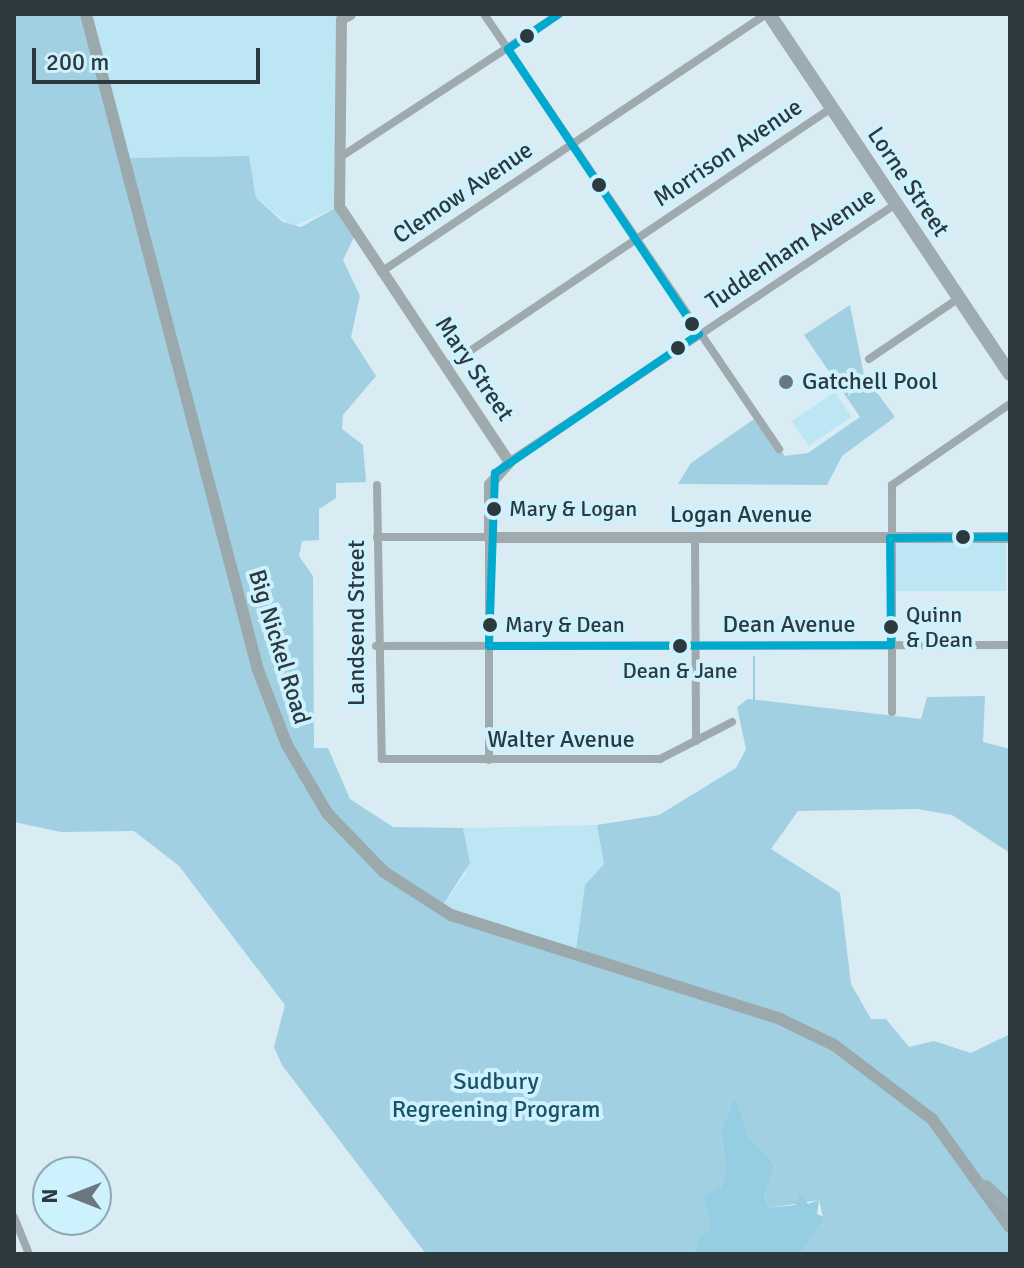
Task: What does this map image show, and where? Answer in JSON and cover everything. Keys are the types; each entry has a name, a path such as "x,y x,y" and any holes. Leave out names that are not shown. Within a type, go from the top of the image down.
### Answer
{"main road":[{"name":"Big Nickel Road","path":"86,14 258,670 287,745 327,813 397,881 479,927 780,1019 834,1045 918,1106 986,1187 1010,1227"},
{"name":"Lorne Street","path":"768,14 1010,374"},
{"path":"986,1187 1010,1209"}],"street":[{"path":"484,14 779,449"},
{"path":"338,159 559,14"},
{"name":"Clemow Avenue","path":"381,272 768,14"},
{"name":"Mary Street","path":"344,16 339,206 509,462"},
{"name":"Morrison Avenue","path":"446,367 833,107"},
{"name":"Tuddenham Avenue","path":"509,462 896,204"},
{"path":"869,359 959,298"},
{"path":"892,712 890,538 896,481 1010,404"},
{"path":"489,760 489,484 509,462"},
{"name":"Landsend Street","path":"377,485 376,646 382,759"},
{"name":"Logan Avenue","path":"377,537 1010,537"},
{"path":"695,537 696,741"},
{"name":"Dean Avenue","path":"376,646 1010,645"},
{"name":"Walter Avenue","path":"382,759 660,759 732,722"},
{"path":"14,1217 29,1254"}],"shaded area":[{"path":"87,14 341,14 339,206 292,227 256,198 249,156 123,158"},
{"path":"835,392 852,417 809,446 792,421"},
{"path":"889,538 1006,538 1006,591 889,591"},
{"path":"597,825 604,864 585,885 575,957 441,908 466,873 463,828"},
{"path":"735,1096 749,1136 775,1165 764,1197 770,1208 795,1205 800,1194 808,1204 819,1200 817,1214 824,1217 800,1254 695,1254 697,1239 710,1228 704,1197 721,1187 726,1170 721,1131"}],"green space":[{"name":"Sudbury Regreening Program","path":"14,14 87,14 123,158 249,156 256,198 283,222 301,227 339,206 356,233 343,260 360,296 351,337 376,376 343,415 342,429 363,445 366,482 336,483 336,498 319,509 319,540 302,541 299,556 313,576 314,748 328,748 350,799 393,827 463,828 470,863 441,908 575,957 585,885 604,864 597,825 659,815 736,768 746,749 737,707 748,699 921,719 927,697 985,696 983,742 1010,749 1010,853 952,815 917,809 798,811 771,849 840,893 851,984 871,1019 886,1019 909,1047 934,1041 971,1053 1010,1034 1010,1254 800,1254 823,1217 819,1200 770,1208 764,1197 775,1165 749,1136 735,1096 721,1131 726,1170 721,1187 705,1200 710,1228 697,1239 695,1254 426,1254 282,1065 274,1047 285,1005 179,866 134,831 61,832 14,822"},
{"path":"850,305 864,375 895,417 842,456 827,485 678,484 691,463 757,417 785,456 808,453 860,417 804,335"}],"waterway":[{"path":"754,657 754,700"}],"transit line":[{"path":"559,14 508,49 699,334 495,473 489,646 891,645 890,538 1010,537"}],"place":[{"name":"Gatchell Pool","path":"786,382"},
{"name":"Mary & Logan","path":"494,509"},
{"name":"Mary & Dean","path":"490,625"},
{"name":"Quinn & Dean","path":"891,627"},
{"name":"Dean & Jane","path":"680,646"}]}
